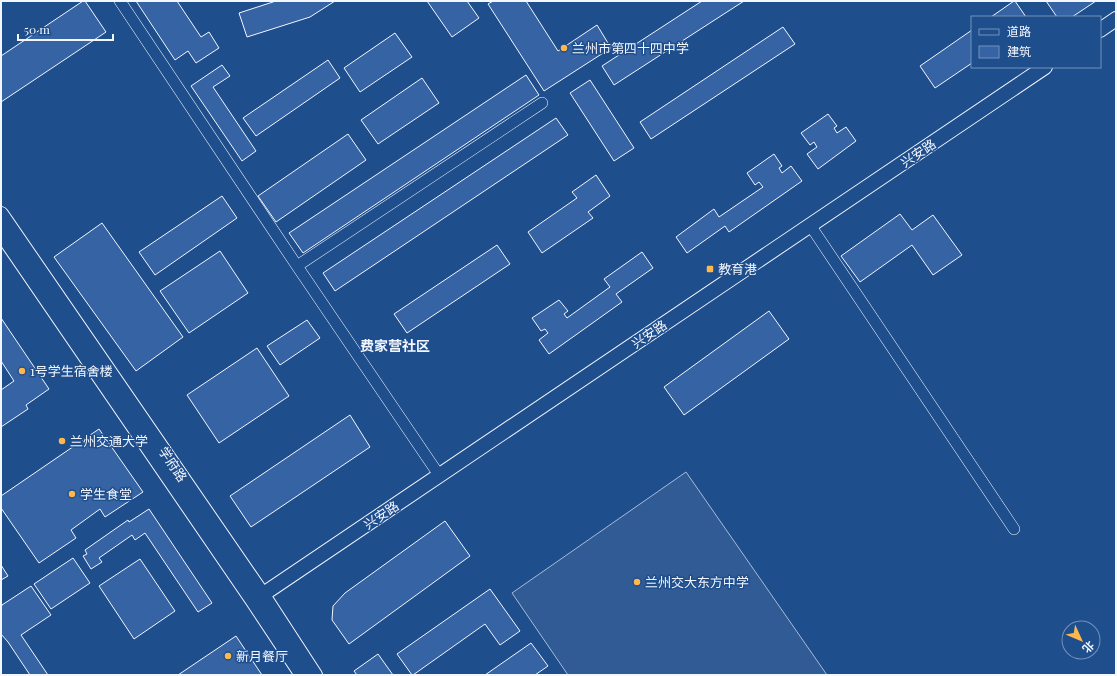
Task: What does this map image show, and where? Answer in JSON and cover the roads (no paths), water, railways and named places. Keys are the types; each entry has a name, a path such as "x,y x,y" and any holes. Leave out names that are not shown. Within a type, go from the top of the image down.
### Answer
{"street":[{"path":"120,1 207,129 297,266 440,475"},
{"path":"1101,29 1116,19"},
{"name":"兴安路","path":"258,598 1044,68"},
{"path":"297,266 542,103"},
{"name":"学府路","path":"1,214 258,598 302,675"},
{"path":"810,225 1014,529"},
{"name":"学府路","path":"1,233 258,598 315,675"}],"place":[{"name":"兰州市第四十四中学","path":"564,48"},
{"name":"教育港","path":"710,269"},
{"name":"1号学生宿舍楼","path":"22,371"},
{"name":"兰州交通大学","path":"62,441"},
{"name":"学生食堂","path":"72,494"},
{"name":"兰州交大东方中学","path":"637,582"},
{"name":"新月餐厅","path":"228,656"}],"district":[{"name":"费家营社区","path":"395,346"}]}
